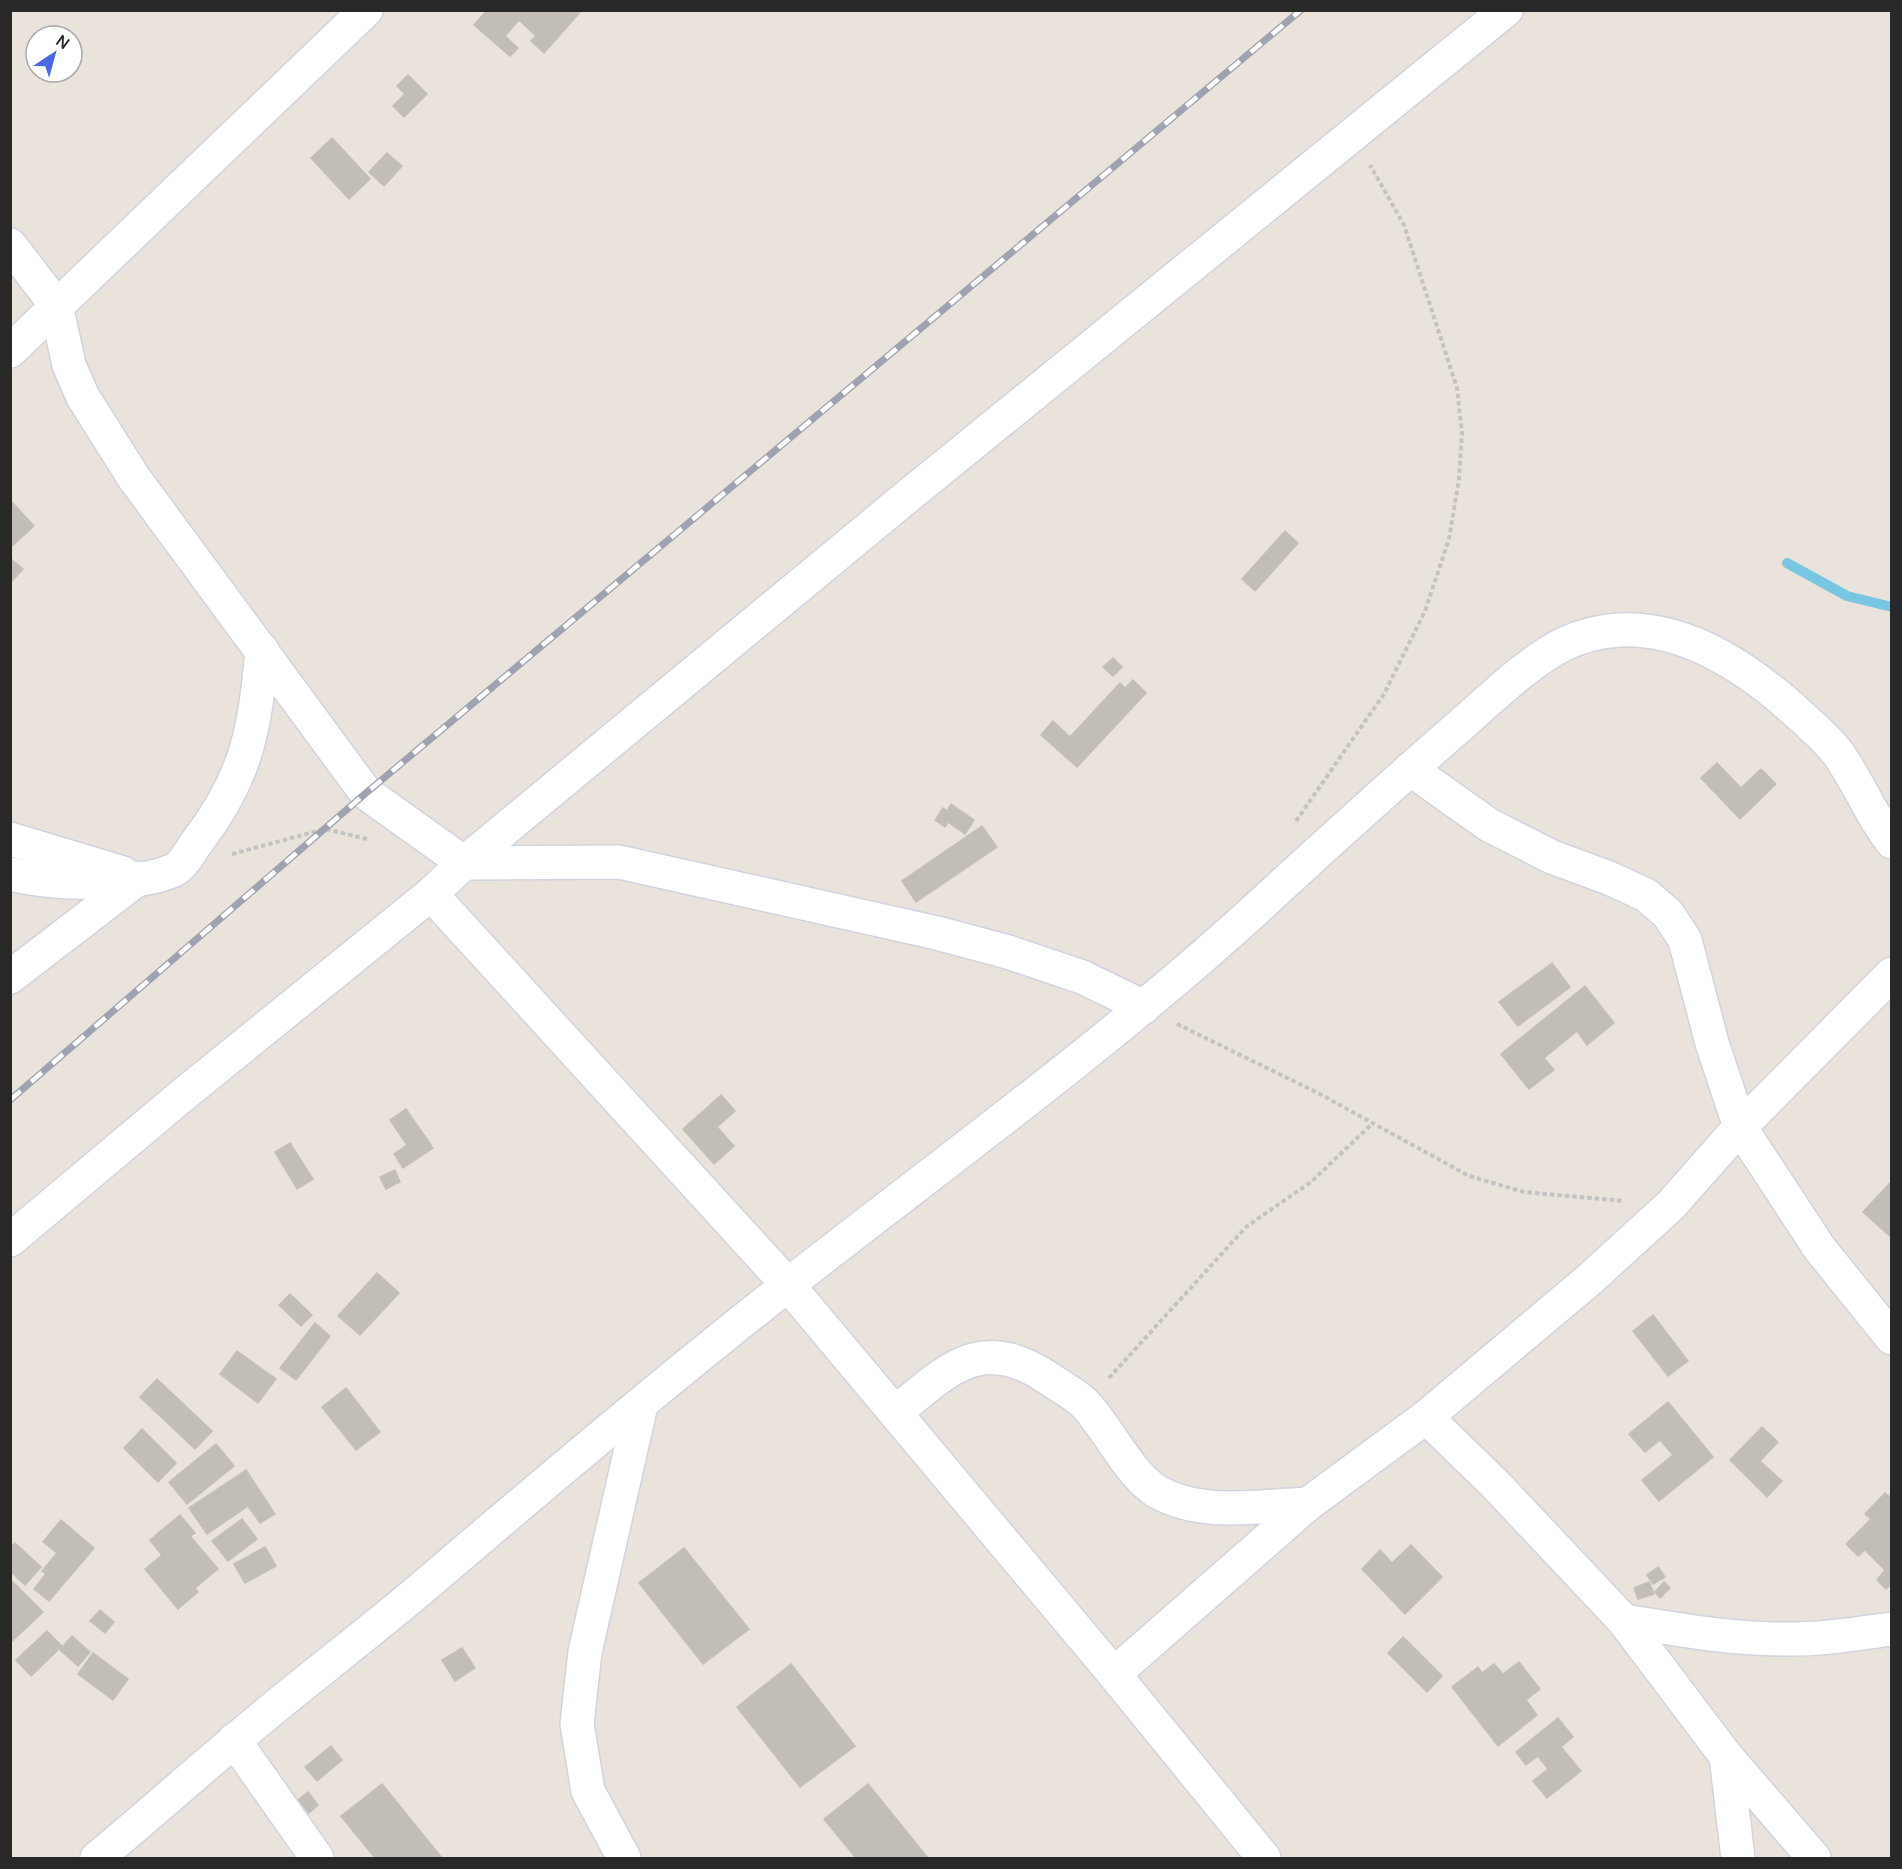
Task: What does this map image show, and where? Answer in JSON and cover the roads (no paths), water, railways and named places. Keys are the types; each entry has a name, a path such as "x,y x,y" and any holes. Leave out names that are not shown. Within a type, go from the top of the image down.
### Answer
{"street":[{"path":"10,351 366,10"},
{"path":"10,1240 184,1094 431,894 464,863 912,493 1506,10"},
{"path":"10,245 56,305 69,365 83,397 134,478 366,793 464,863 619,862 937,933 1008,952 1082,977 1144,1007"},
{"path":"97,1858 131,1847 234,1740 424,1586 543,1483 788,1284 930,1177 1144,1007 1242,923 1410,769 1517,677 1560,646 1586,635 1619,630 1656,631 1691,642 1728,661 1781,697 1834,747 1854,778 1875,821 1892,842"},
{"path":"10,874 79,884 139,878 176,870 215,819 236,780 256,714 262,650"},
{"path":"1410,769 1489,825 1552,857 1609,878 1646,895 1668,914 1688,951 1712,1043 1740,1127 1820,1249 1892,1338"},
{"path":"10,839 139,878"},
{"path":"10,977 139,878"},
{"path":"431,894 788,1284 1114,1674 1264,1858"},
{"path":"1114,1674 1308,1504 1426,1417 1590,1279 1671,1205 1740,1127 1892,974"},
{"path":"896,1412 953,1367 975,1358 1003,1357 1032,1367 1084,1403 1116,1448 1154,1490 1182,1503 1216,1508 1308,1504"},
{"path":"624,1858 588,1791 578,1724 585,1652 641,1405"},
{"path":"1426,1417 1495,1484 1624,1621 1726,1756 1814,1858"},
{"path":"1624,1621 1719,1635 1780,1639 1835,1636 1892,1629"},
{"path":"234,1740 317,1858"},
{"path":"1726,1756 1738,1858"}],"waterway":[{"path":"1787,563 1847,596 1892,607"}],"railway":[{"path":"10,1100 366,793 1301,10"}]}
